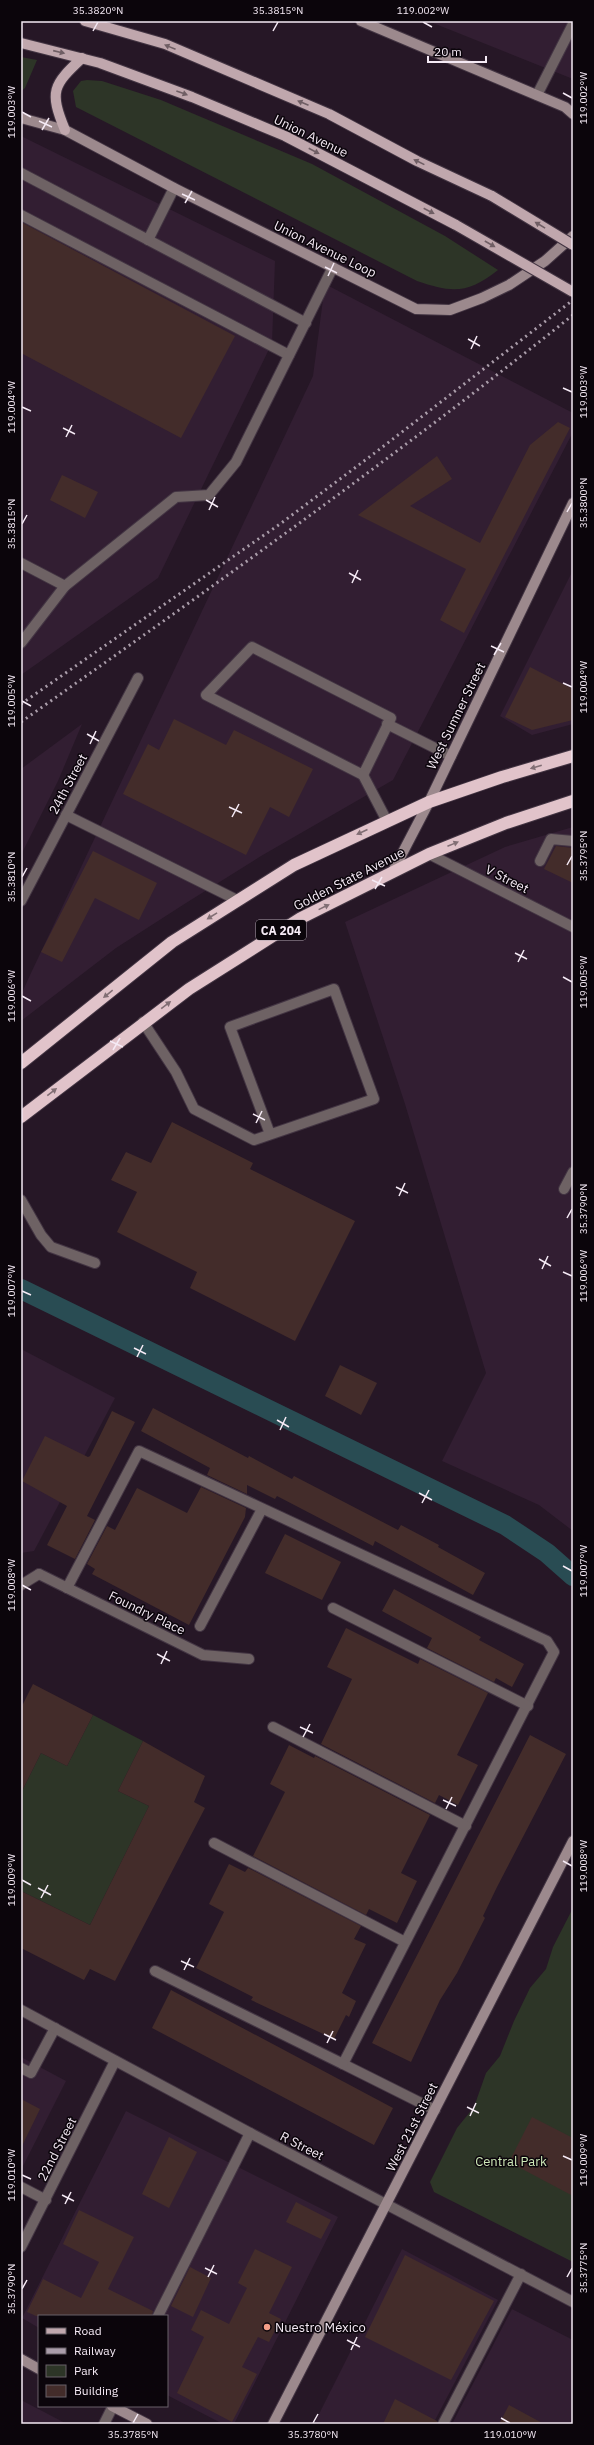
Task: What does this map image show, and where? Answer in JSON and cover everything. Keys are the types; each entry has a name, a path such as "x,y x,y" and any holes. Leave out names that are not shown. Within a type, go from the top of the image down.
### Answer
{"highway":[{"path":"21,1063 172,942 294,865 429,802 496,779 573,756"},
{"name":"Golden State Avenue","path":"21,1117 143,1022 189,989 301,918 392,874 429,854 506,823 573,801"}],"main road":[{"name":"Union Avenue","path":"85,21 165,44 329,114 418,161 492,196 573,245"},
{"path":"114,21 132,35"},
{"name":"Union Avenue","path":"21,43 82,58 192,97 285,136 456,225 573,292"},
{"path":"65,130 57,111 55,92 61,77 82,58"}],"street":[{"path":"367,22 537,95 565,108 573,114"},
{"path":"537,95 573,24"},
{"path":"21,118 65,130"},
{"name":"Union Avenue Loop","path":"65,130 174,188 416,309 450,310 509,285 546,261 573,236"},
{"path":"21,173 306,323"},
{"path":"148,240 174,188"},
{"path":"21,215 289,355"},
{"path":"21,643 64,586 176,497 209,495 236,462 333,267"},
{"name":"West Sumner Street","path":"392,874 429,802 573,503"},
{"path":"21,563 64,586"},
{"path":"363,775 391,718 252,647 206,695 363,775 387,821"},
{"name":"24th Street","path":"21,901 138,678"},
{"path":"388,724 451,756"},
{"path":"66,815 238,900"},
{"path":"540,861 551,839 573,841"},
{"name":"V Street","path":"429,854 573,927"},
{"path":"143,1022 176,1072 194,1109 254,1140 374,1099 334,989 230,1027 270,1134"},
{"path":"564,1189 573,1172"},
{"path":"21,1200 41,1235 52,1246 95,1263"},
{"path":"67,1588 139,1452 547,1641 554,1652 528,1706 343,2064"},
{"path":"200,1626 262,1509"},
{"name":"Foundry Place","path":"21,1585 39,1574 203,1655 249,1659"},
{"path":"333,1608 528,1706"},
{"path":"273,1727 466,1826"},
{"name":"West 21st Street","path":"273,2424 573,1840"},
{"path":"214,1843 405,1942"},
{"path":"155,1970 435,2110"},
{"name":"R Street","path":"21,2010 250,2133 387,2203 573,2302"},
{"path":"21,2068 31,2073 55,2028"},
{"name":"22nd Street","path":"21,2247 116,2061"},
{"path":"159,2315 250,2133"},
{"path":"21,2187 46,2200"},
{"path":"443,2424 521,2274"},
{"path":"21,2359 38,2368"},
{"path":"104,2424 112,2407"},
{"path":"115,2407 148,2424"}],"shaded area":[{"path":"428,21 573,21 573,79"},
{"path":"21,136 275,261 272,343 158,578 21,675"},
{"path":"325,284 573,413 573,432 393,780 261,856 116,948 21,1021 21,995 313,376"},
{"path":"573,570 573,724 532,735 500,716"},
{"path":"82,724 58,781 21,855 21,769"},
{"path":"573,827 573,1531 539,1505 442,1461 486,1373 405,1104 345,922 505,847"},
{"path":"21,1349 115,1398 34,1551 21,1553"},
{"path":"21,2057 66,2081 21,2170"},
{"path":"126,2111 338,2217 234,2424 223,2424 168,2396 168,2315 38,2315 38,2327 22,2318"},
{"path":"402,2249 498,2300 433,2424 314,2424"},
{"path":"512,2309 573,2340 573,2424 452,2424"},
{"path":"21,2400 67,2424 21,2424"}],"green space":[{"path":"21,57 37,60 25,88 21,91"},
{"path":"81,81 102,81 161,100 312,164 445,236 498,270 478,284 459,289 440,288 417,281 76,107 73,91"},
{"path":"93,1715 143,1741 118,1791 149,1806 90,1925 21,1891 21,1793 41,1753 67,1766"},
{"name":"Central Park","path":"573,1908 573,2262 434,2192 430,2182 457,2128 474,2107 486,2073 500,2056 514,2021 530,1988 546,1969 553,1947"}],"building":[{"path":"21,222 235,336 181,438 21,353"},
{"path":"558,422 570,428 464,633 440,620 466,569 358,515 437,456 452,479 410,506 480,543 530,445"},
{"path":"62,475 98,492 85,518 50,500"},
{"path":"530,667 573,689 573,720 532,730 505,717"},
{"path":"174,719 226,745 234,730 313,769 289,817 270,807 246,855 123,794 148,744 159,750"},
{"path":"556,846 573,848 573,883 544,869"},
{"path":"93,851 157,883 139,920 95,898 62,962 41,952"},
{"path":"172,1122 253,1163 250,1169 355,1221 295,1341 190,1288 197,1272 117,1232 137,1192 111,1180 126,1152 151,1163"},
{"path":"340,1365 377,1383 361,1415 325,1396"},
{"path":"153,1408 248,1458 249,1456 292,1479 294,1476 398,1530 401,1525 439,1545 438,1547 485,1573 473,1595 375,1541 373,1546 277,1496 275,1499 247,1485 247,1494 207,1475 210,1468 141,1431"},
{"path":"112,1411 135,1422 87,1516 95,1520 75,1559 47,1545 67,1506 22,1481 45,1436 88,1457 90,1456"},
{"path":"201,1487 246,1508 245,1517 189,1625 92,1574 95,1569 87,1564 107,1526 115,1530 137,1488 187,1513"},
{"path":"285,1534 341,1562 322,1600 265,1573"},
{"path":"394,1589 481,1637 479,1640 524,1664 512,1687 496,1678 494,1682 427,1648 432,1638 382,1611"},
{"path":"346,1628 418,1664 420,1659 488,1693 457,1755 478,1765 458,1805 439,1795 435,1803 321,1744 352,1679 327,1667"},
{"path":"33,1684 93,1715 67,1766 41,1753 21,1793 21,1708"},
{"path":"530,1735 566,1754 497,1887 483,1916 485,1918 457,1973 440,2000 411,2062 372,2043"},
{"path":"143,1741 205,1776 194,1802 205,1808 115,1981 90,1969 84,1980 21,1948 21,1891 90,1925 149,1806 118,1791"},
{"path":"289,1745 314,1758 315,1756 430,1815 401,1873 417,1881 397,1923 369,1909 366,1915 253,1856 285,1792 270,1784"},
{"path":"229,1864 245,1872 248,1868 361,1926 354,1939 366,1944 342,1993 356,2001 349,2017 346,2015 334,2039 251,2000 253,1997 196,1968 224,1912 209,1904"},
{"path":"171,1990 393,2108 374,2145 152,2028"},
{"path":"21,2099 40,2109 21,2148"},
{"path":"532,2117 573,2138 573,2196 509,2162"},
{"path":"169,2137 197,2152 169,2208 142,2194"},
{"path":"296,2202 331,2220 321,2239 286,2222"},
{"path":"79,2210 134,2237 108,2289 153,2311 152,2315 36,2316 27,2312 43,2279 81,2298 99,2262 63,2244"},
{"path":"255,2249 292,2267 269,2313 281,2319 269,2342 258,2337 242,2367 257,2374 232,2422 177,2393 204,2337 191,2330 201,2310 229,2324 247,2288 238,2283"},
{"path":"405,2255 494,2301 451,2380 365,2337"},
{"path":"190,2267 211,2278 193,2317 171,2306"},
{"path":"395,2399 437,2421 437,2424 383,2424"},
{"path":"509,2405 544,2424 499,2424"}],"waterway":[{"path":"21,1289 505,1525 547,1553 573,1576"}],"railway":[{"path":"21,704 280,524 573,300"},
{"path":"21,722 300,523 438,420 573,315"}],"place":[{"name":"Nuestro México","path":"267,2327"}]}
